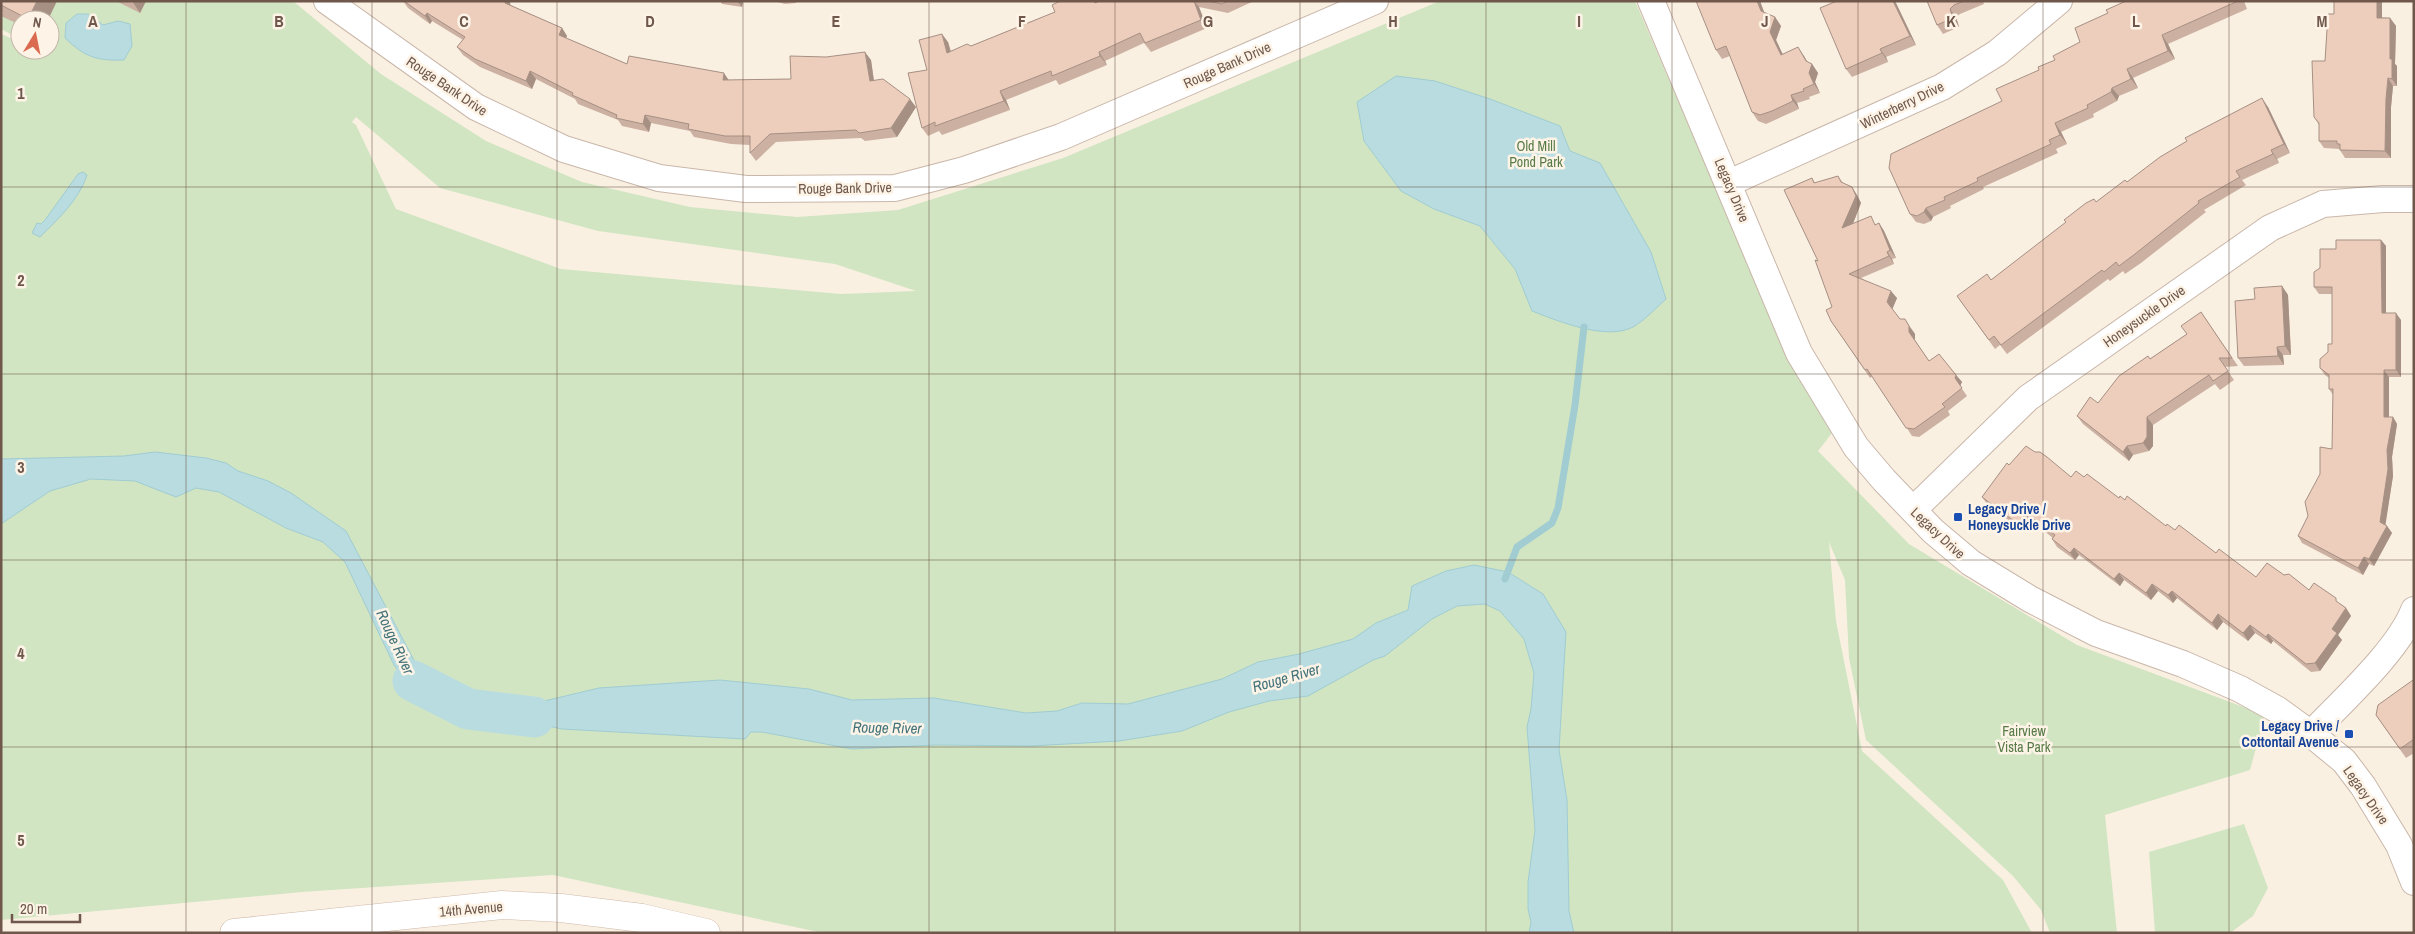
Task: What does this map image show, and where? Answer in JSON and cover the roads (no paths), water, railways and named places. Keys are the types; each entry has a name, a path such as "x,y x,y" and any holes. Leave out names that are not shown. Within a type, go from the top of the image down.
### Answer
{"main road":[{"name":"14th Avenue","path":"234,933 502,905 561,908 642,918 706,933"}],"street":[{"name":"Rouge Bank Drive","path":"327,1 476,107 520,130 564,149 658,178 746,189 895,188 964,170 1061,137 1329,10 1375,1"},
{"name":"Legacy Drive","path":"1651,1 1799,353 1856,447 1933,532 1972,563 2030,599 2096,633 2183,664 2240,689 2278,710 2311,734 2344,762 2363,786 2399,845 2414,882"},
{"name":"Winterberry Drive","path":"1729,184 1942,88 1997,53 2059,1"},
{"name":"Honeysuckle Drive","path":"1913,510 2028,398 2129,325 2270,228 2323,204 2383,199 2414,199"},
{"path":"2311,734 2381,658 2409,623 2414,610"}],"water":[{"path":"77,14 88,14 103,25 118,21 130,24 132,46 124,60 106,60 85,54 65,38 66,23"},
{"path":"1396,76 1435,81 1490,99 1560,126 1570,151 1600,163 1651,252 1666,299 1633,327 1622,331 1609,332 1582,328 1532,311 1515,269 1480,226 1434,209 1401,191 1364,141 1357,102"},
{"path":"83,172 87,175 79,193 67,209 40,237 32,233 37,223 41,224 45,220 78,174"},
{"path":"155,452 206,458 226,463 238,471 268,481 291,493 346,531 418,668 444,689 485,700 540,702 599,688 720,680 809,689 852,700 934,698 1026,713 1057,711 1082,703 1128,704 1222,679 1258,662 1299,654 1353,639 1376,623 1408,610 1412,586 1446,571 1474,565 1508,572 1543,594 1566,632 1559,750 1567,800 1569,911 1574,933 1529,933 1531,922 1528,909 1528,882 1535,830 1527,727 1531,709 1534,673 1524,639 1500,611 1485,604 1457,606 1432,619 1385,656 1373,660 1308,696 1269,701 1229,712 1182,731 1119,741 1031,746 936,745 852,749 762,732 751,732 745,739 562,729 416,697 394,665 345,562 323,542 286,528 219,492 196,488 176,497 135,481 91,479 50,491 1,524 1,459 124,456"}],"waterway":[{"path":"1505,579 1517,547 1552,523 1558,508 1575,405 1584,327"},
{"name":"Rouge River","path":"413,681 468,709 534,717"}],"place":[{"name":"Legacy Drive / Honeysuckle Drive","path":"1958,517"},
{"name":"Legacy Drive / Cottontail Avenue","path":"2349,734"}],"park label":[{"name":"Old Mill Pond Park","path":"1536,154"},
{"name":"Fairview Vista Park","path":"2024,740"}]}
